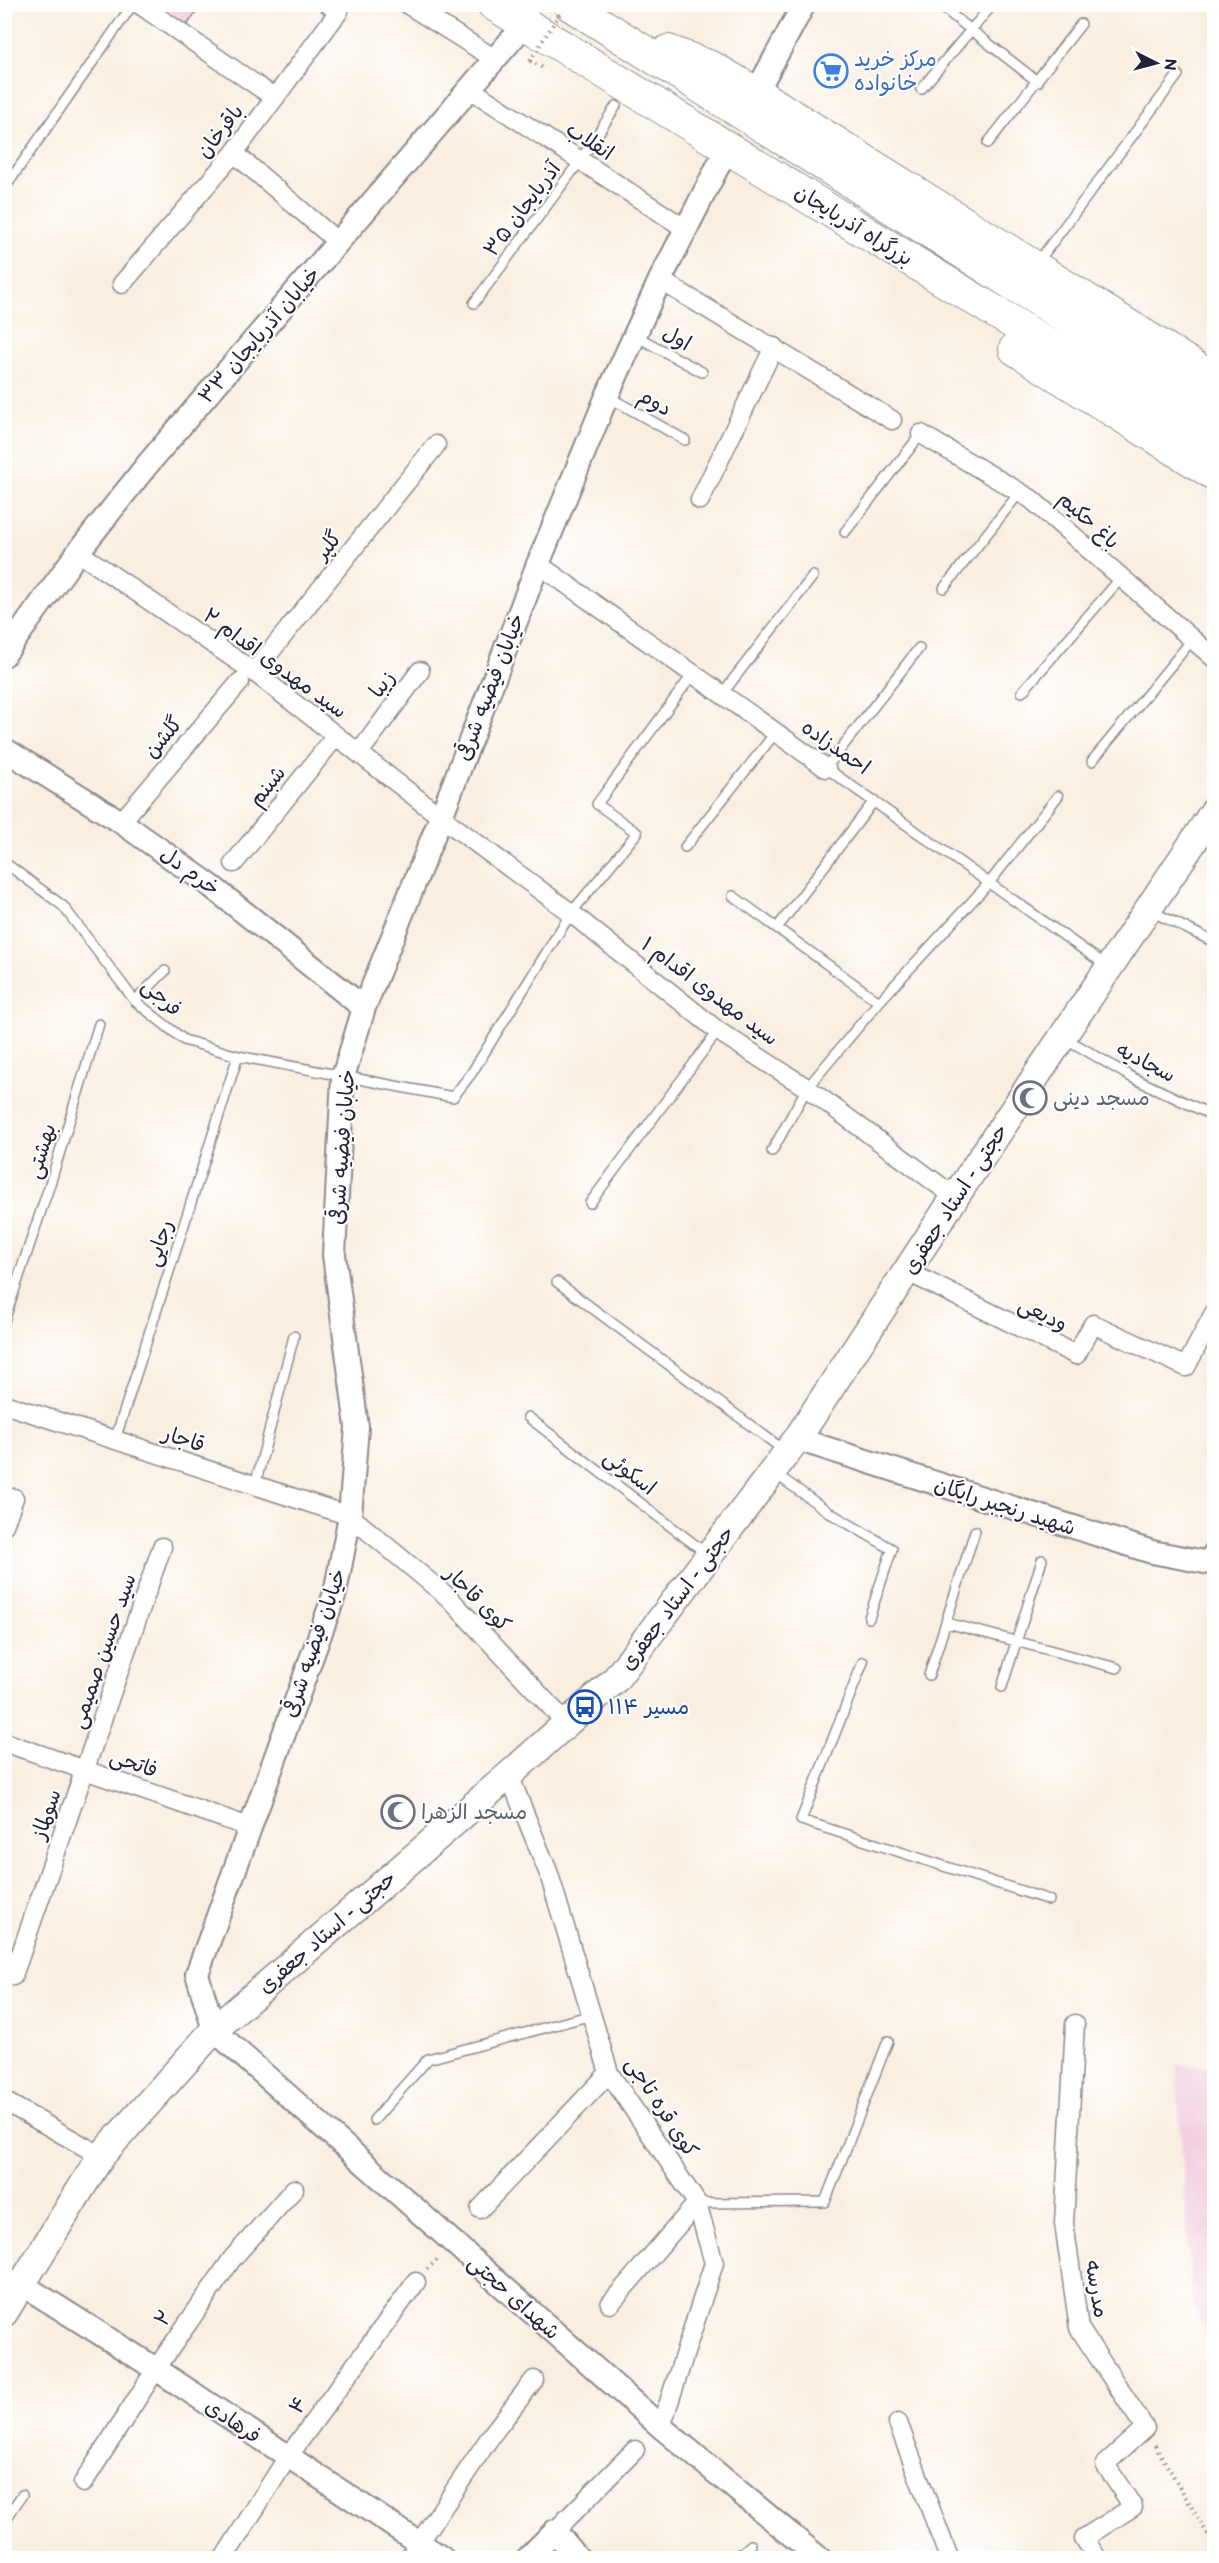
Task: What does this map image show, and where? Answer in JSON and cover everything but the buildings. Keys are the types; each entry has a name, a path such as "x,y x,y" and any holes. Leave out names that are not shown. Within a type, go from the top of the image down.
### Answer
{"highway":[{"name":"بزرگراه آذربایجان","path":"493,4 1215,446"},
{"name":"بزرگراه آذربایجان","path":"568,4 1215,411"},
{"path":"598,23 713,68 1215,379"},
{"path":"577,55 676,136 1215,474"}],"main road":[{"name":"حجتی - استاد جعفری","path":"4,2313 101,2156 214,2030 510,1775 615,1680 786,1455 955,1197 1215,811"}],"street":[{"path":"139,4 275,98"},
{"name":"باقرخان","path":"122,284 234,153 339,11 327,4"},
{"path":"407,4 495,59"},
{"path":"756,93 804,4"},
{"name":"خیابان آذربایجان ۳۳","path":"4,656 78,552 147,465 525,24"},
{"name":"انقلاب","path":"470,89 686,230"},
{"path":"234,153 338,242"},
{"name":"خیابان فیضیه شرقی","path":"214,2030 197,1974 335,1593 350,1516 357,1427 334,1256 343,1077 364,1008 441,817 538,564 607,396 660,280 719,164"},
{"path":"660,280 892,420"},
{"path":"700,500 774,347"},
{"name":"باغ حکیم","path":"921,434 1031,499 1191,640 1215,658"},
{"name":"گلپر","path":"247,677 436,445"},
{"name":"سید مهدوی اقدام ۲","path":"78,552 247,677 336,736 441,817"},
{"name":"احمدزاده","path":"538,564 826,768"},
{"name":"زیبا","path":"359,753 420,670"},
{"name":"گلشن","path":"121,822 247,677"},
{"name":"شبنم","path":"234,863 336,736"},
{"name":"خرم دل","path":"4,749 121,822 212,886 364,1008"},
{"name":"سید مهدوی اقدام ۱","path":"441,817 571,913 718,1031 807,1088 955,1197"},
{"name":"ودیعی","path":"908,1272 1076,1355 1093,1324 1186,1367 1215,1313"},
{"name":"قاجار","path":"4,1404 350,1516"},
{"name":"شهید رنجبر رایگان","path":"786,1455 1152,1552 1213,1561"},
{"path":"4,1525 14,1498"},
{"name":"کوی قاجار","path":"350,1516 449,1598 567,1724"},
{"name":"سید حسین صمیمی","path":"85,1770 162,1547"},
{"name":"فاتحی","path":"4,1742 249,1827"},
{"name":"سولماز","path":"13,1976 85,1770"},
{"name":"کوی قره تاجی","path":"510,1775 549,1874 609,2073 697,2203 714,2263 661,2427"},
{"name":"مدرسه","path":"1075,2024 1064,2223 1079,2328 1145,2428"},
{"name":"شهدای حجتی","path":"214,2030 661,2427 819,2559"},
{"path":"480,2209 609,2073"},
{"path":"4,2101 101,2156"},
{"name":"۲","path":"83,2484 156,2369 232,2259 294,2189"},
{"path":"610,2304 697,2203"},
{"name":"۴","path":"224,2559 287,2458 416,2282"},
{"name":"فرهادی","path":"23,2285 156,2369 287,2458 414,2551 442,2559"},
{"path":"414,2551 493,2433 534,2380"},
{"path":"898,2423 949,2559"},
{"path":"1098,2559 1084,2538 1133,2507 1105,2464 1145,2428"},
{"path":"528,2559 635,2450"},
{"path":"555,2531 578,2559"}],"lane":[{"path":"4,189 134,4"},
{"path":"938,4 1038,81"},
{"path":"921,89 993,4"},
{"path":"988,143 1081,24"},
{"path":"1034,267 1178,75"},
{"name":"آذربایجان ۳۵","path":"474,303 580,161 616,106"},
{"name":"اول","path":"634,335 702,372"},
{"name":"دوم","path":"607,396 685,440"},
{"path":"845,532 921,434"},
{"path":"944,588 1020,492"},
{"path":"722,694 813,576"},
{"path":"1022,692 1121,578"},
{"path":"1092,760 1191,640"},
{"path":"826,768 919,648"},
{"path":"571,913 637,834 597,804 693,674"},
{"path":"685,847 776,732"},
{"name":"احمدزاده","path":"826,768 1109,968"},
{"path":"772,1151 807,1088 879,1002 989,883 1058,796"},
{"path":"777,928 874,801"},
{"name":"فرجی","path":"4,862 63,906 135,1001 183,1040 238,1056 453,1097 471,1074 571,913"},
{"path":"733,897 879,1002"},
{"path":"1148,909 1215,942"},
{"path":"135,1001 165,971"},
{"name":"بهشتی","path":"4,1321 50,1184 99,1024"},
{"path":"590,1203 718,1031"},
{"name":"سجادیه","path":"1063,1037 1133,1078 1215,1116"},
{"name":"رجایی","path":"115,1440 238,1056"},
{"path":"557,1282 786,1455 830,1513 892,1549 869,1618"},
{"path":"255,1485 294,1336"},
{"name":"اسکوئی","path":"528,1417 709,1556"},
{"path":"929,1675 975,1530"},
{"path":"1002,1687 1042,1560"},
{"path":"947,1623 1117,1668"},
{"path":"863,1662 801,1820 1049,1900"},
{"path":"374,2120 428,2059 592,2015"},
{"path":"697,2203 825,2202 888,2041"},
{"path":"4,2522 22,2495"},
{"path":"736,2559 751,2545"}],"path":[{"path":"550,72 530,61 568,4"},
{"path":"1145,2428 1215,2545"}],"shaded area":[{"path":"1176,2065 1214,2067 1214,2351 1192,2303"}],"place":[{"name":"مرکز خرید خانواده","path":"831,71"},
{"name":"مسجد دینی","path":"1030,1098"},
{"name":"مسیر ۱۱۴","path":"585,1707"},
{"name":"مسجد الزهرا","path":"398,1812"}]}
